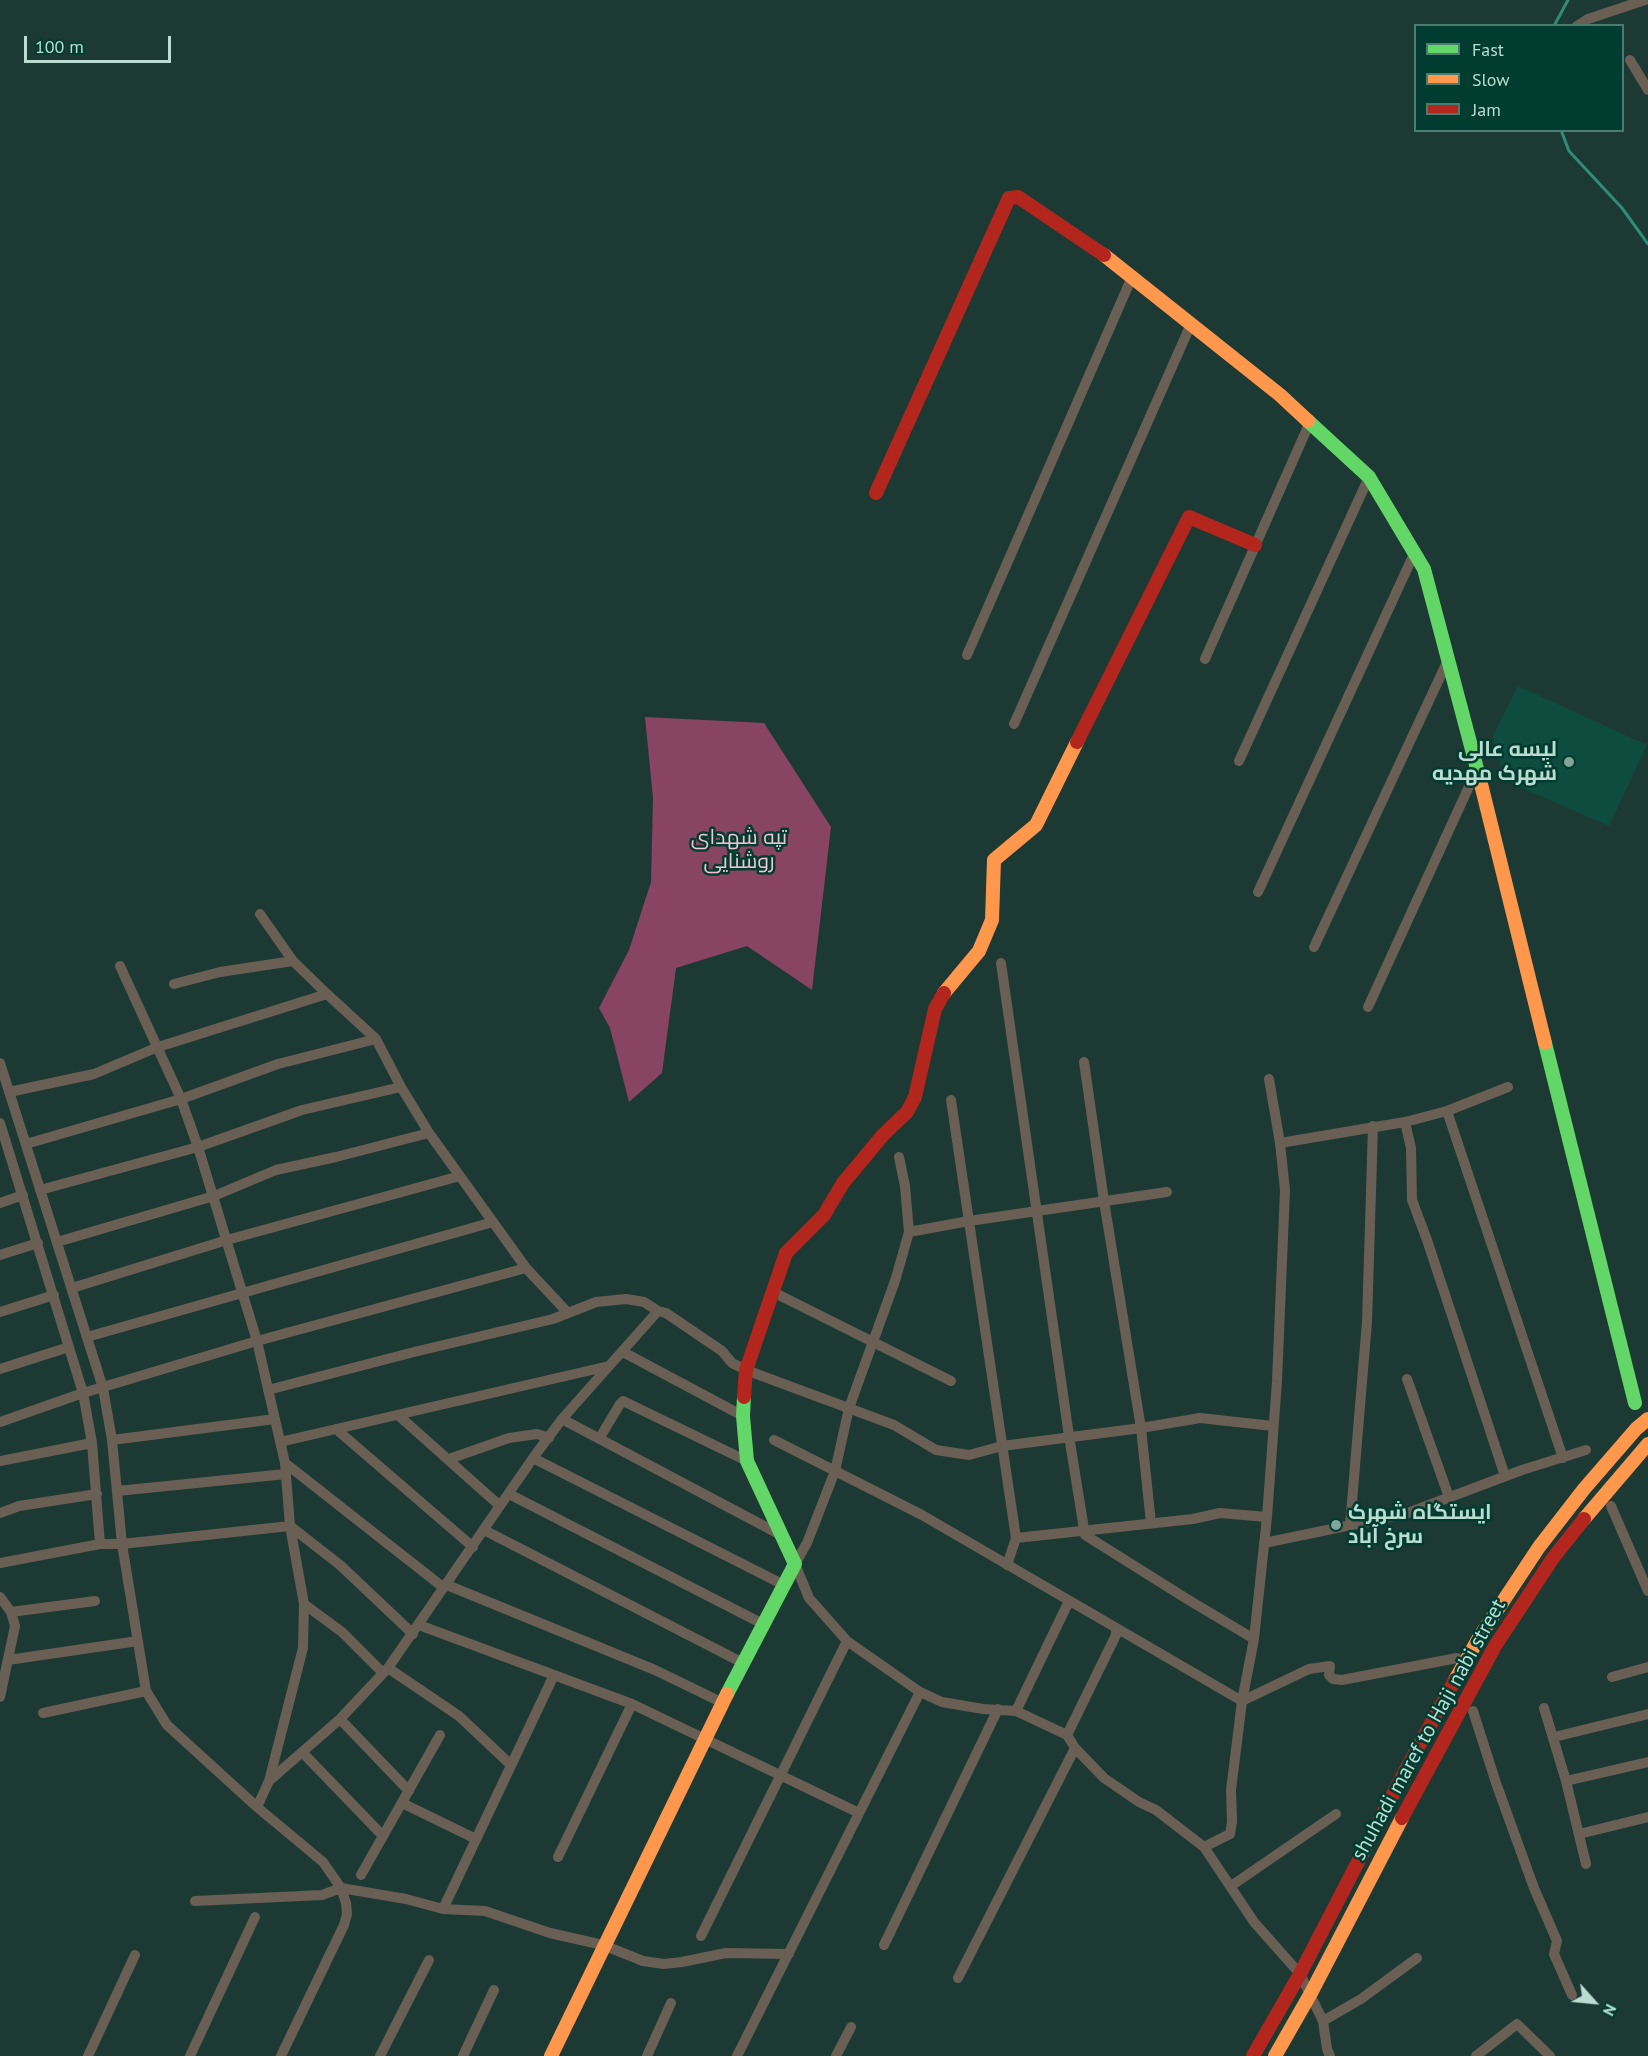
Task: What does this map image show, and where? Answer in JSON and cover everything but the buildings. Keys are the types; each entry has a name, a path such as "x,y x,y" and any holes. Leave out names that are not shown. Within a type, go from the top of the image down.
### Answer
{"street":[{"path":"1580,24 1588,19 1645,0"},
{"path":"1630,60 1648,90"},
{"path":"876,493 1009,198 1018,196 1111,260 1280,395 1369,477 1424,569 1477,769 1635,1403"},
{"path":"968,655 1132,277"},
{"path":"1014,724 1191,324"},
{"path":"1205,659 1310,423"},
{"path":"1239,761 1369,477"},
{"path":"1255,545 1189,516 1036,825 994,860 992,920 979,951 947,988 935,1009 915,1097 907,1113 883,1135 843,1183 824,1215 786,1253 746,1370 743,1416 747,1461 809,1598 847,1641 920,1692 942,1702 983,1709 1016,1711 1067,1736 1075,1748 1104,1778 1139,1802 1156,1810 1204,1847 1263,1935 1300,1974 1323,2021 1330,2056"},
{"path":"1258,892 1414,554"},
{"path":"1314,947 1448,660"},
{"path":"1368,1007 1477,769"},
{"path":"260,914 293,961 376,1039 429,1133 526,1268 568,1313"},
{"path":"174,984 220,972 293,961"},
{"path":"1001,963 1083,1530 1085,1535 1254,1639"},
{"path":"120,966 181,1099 198,1147 257,1341 286,1468 290,1526 304,1604 303,1648 269,1781 257,1807"},
{"path":"9,1092 94,1074 158,1047 327,994"},
{"path":"26,1144 181,1099 278,1064 376,1039"},
{"path":"1084,1062 1141,1428 1151,1523"},
{"path":"0,1063 103,1388 112,1440 122,1544 146,1691 167,1725 257,1807 323,1862 341,1888 346,1903 347,1914 344,1924 281,2056"},
{"path":"1204,1847 1230,1834 1232,1790 1242,1701 1254,1639 1267,1517 1277,1381 1285,1190 1269,1079"},
{"path":"40,1190 198,1147 302,1110 401,1087"},
{"path":"1280,1143 1405,1122 1447,1111 1508,1087"},
{"path":"951,1100 1016,1538 1007,1565"},
{"path":"1447,1111 1563,1458"},
{"path":"1405,1122 1411,1148 1412,1200 1505,1476"},
{"path":"0,1123 3,1145 23,1195 83,1393 92,1443 100,1544"},
{"path":"1350,1526 1367,1322 1373,1126"},
{"path":"57,1242 214,1196 276,1170 429,1133"},
{"path":"551,2056 704,1738 807,1543 835,1471 849,1408 895,1281 909,1232 905,1186 899,1157"},
{"path":"72,1288 227,1240 460,1176"},
{"path":"909,1232 1167,1192"},
{"path":"0,1203 23,1195"},
{"path":"87,1337 493,1222"},
{"path":"0,1255 38,1243"},
{"path":"0,1422 83,1393 257,1341 526,1268"},
{"path":"773,1292 951,1381"},
{"path":"0,1312 54,1295"},
{"path":"268,1390 553,1319 596,1302 626,1299 644,1302 658,1311 666,1312 722,1351 732,1363 746,1370 894,1425 936,1450 969,1455 1002,1446 1200,1418 1273,1426"},
{"path":"269,1781 340,1719 386,1671 562,1419 658,1311"},
{"path":"0,1369 69,1347"},
{"path":"623,1352 743,1416"},
{"path":"280,1442 610,1366"},
{"path":"1407,1380 1449,1497"},
{"path":"599,1439 623,1401 747,1461"},
{"path":"399,1415 500,1506"},
{"path":"112,1440 275,1419"},
{"path":"562,1419 781,1534"},
{"path":"1253,2056 1300,1974 1404,1773 1480,1636 1539,1547 1584,1489 1648,1419"},
{"path":"336,1429 473,1547"},
{"path":"449,1460 509,1438 537,1434 549,1438"},
{"path":"774,1440 922,1515 1242,1701"},
{"path":"0,1461 92,1443"},
{"name":"shuhadi maref to Haji nabi street","path":"1275,2056 1311,1993 1420,1782 1495,1646 1554,1558 1598,1501 1648,1444"},
{"path":"1263,1543 1405,1514 1505,1476 1586,1450"},
{"path":"533,1458 784,1585"},
{"path":"117,1491 286,1468 446,1587 655,1670 723,1702"},
{"path":"0,1513 20,1506 97,1494"},
{"path":"509,1494 764,1624"},
{"path":"1611,1506 1648,1591"},
{"path":"1016,1538 1193,1519 1220,1514 1267,1517"},
{"path":"0,1563 100,1544 122,1544 290,1526 416,1629 554,1675 632,1704 859,1813"},
{"path":"484,1530 743,1663"},
{"path":"0,1597 11,1612 15,1626 0,1697"},
{"path":"11,1612 95,1601"},
{"path":"1016,1711 1069,1601"},
{"path":"304,1604 342,1632 386,1671 459,1716 511,1765"},
{"path":"1067,1736 1116,1635 1116,1628"},
{"path":"8,1660 138,1641"},
{"path":"701,1936 847,1641"},
{"path":"1242,1701 1309,1669 1330,1666 1329,1675 1334,1679 1342,1680 1457,1658"},
{"path":"1612,1677 1648,1667"},
{"path":"443,1909 554,1675"},
{"path":"43,1713 146,1691"},
{"path":"737,2056 920,1692"},
{"path":"558,1857 632,1704"},
{"path":"1544,1708 1566,1781 1586,1864"},
{"path":"884,1945 998,1710"},
{"path":"1473,1711 1534,1888 1557,1941 1554,1954 1572,1995"},
{"path":"1554,1737 1648,1714"},
{"path":"340,1719 409,1791"},
{"path":"361,1875 440,1735"},
{"path":"958,1978 1075,1748"},
{"path":"302,1752 383,1836"},
{"path":"1566,1781 1648,1762"},
{"path":"402,1803 476,1839"},
{"path":"1231,1886 1336,1814"},
{"path":"1579,1834 1648,1817"},
{"path":"195,1901 322,1895 341,1888 406,1899 443,1909 485,1911 550,1933 607,1939 643,1961 664,1964 726,1953 789,1954"},
{"path":"190,2056 255,1917"},
{"path":"88,2056 135,1955"},
{"path":"1323,2021 1361,2000 1418,1958"},
{"path":"380,2056 429,1960"},
{"path":"463,2056 494,1990"},
{"path":"647,2056 671,2003"},
{"path":"1476,2056 1517,2024 1550,2056"},
{"path":"836,2056 851,2027"}],"shaded area":[{"name":"لیسه عالی شهرک مهدیه","path":"1518,686 1647,745 1609,826 1504,780 1493,736"}],"green space":[{"name":"تپه شهدای روشنایی","path":"645,717 764,723 831,827 812,990 747,946 676,968 662,1073 629,1102 610,1028 599,1008 629,950 651,882 653,798"}],"waterway":[{"path":"1555,24 1568,0"},
{"path":"1562,132 1569,151 1622,208 1648,244"}],"traffic: fast":[{"path":"1308,421 1369,477 1424,569 1480,780"},
{"path":"1545,1043 1635,1403"},
{"path":"727,1694 795,1564 747,1461 743,1416 744,1397"}],"traffic: slow":[{"path":"1104,255 1280,395 1308,421"},
{"path":"944,993 979,951 992,920 994,860 1036,825 1077,742"},
{"path":"1480,780 1545,1043"},
{"path":"1455,1680 1480,1636 1539,1547 1584,1489 1636,1429 1648,1419"},
{"path":"1584,1519 1648,1444"},
{"path":"551,2056 727,1694"},
{"path":"1275,2056 1311,1993 1402,1818"}],"traffic: jam":[{"path":"876,493 1009,198 1018,197 1104,255"},
{"path":"1077,742 1189,517 1255,545"},
{"path":"744,1397 746,1370 786,1253 824,1215 843,1183 883,1135 907,1112 915,1097 935,1009 944,993"},
{"path":"1402,1818 1495,1646 1553,1558 1584,1519"},
{"path":"1253,2056 1300,1974 1455,1680"}],"place":[{"name":"لیسه عالی شهرک مهدیه","path":"1569,762"},
{"name":"ایستگاه شهرک سرخ آباد","path":"1336,1525"}]}
